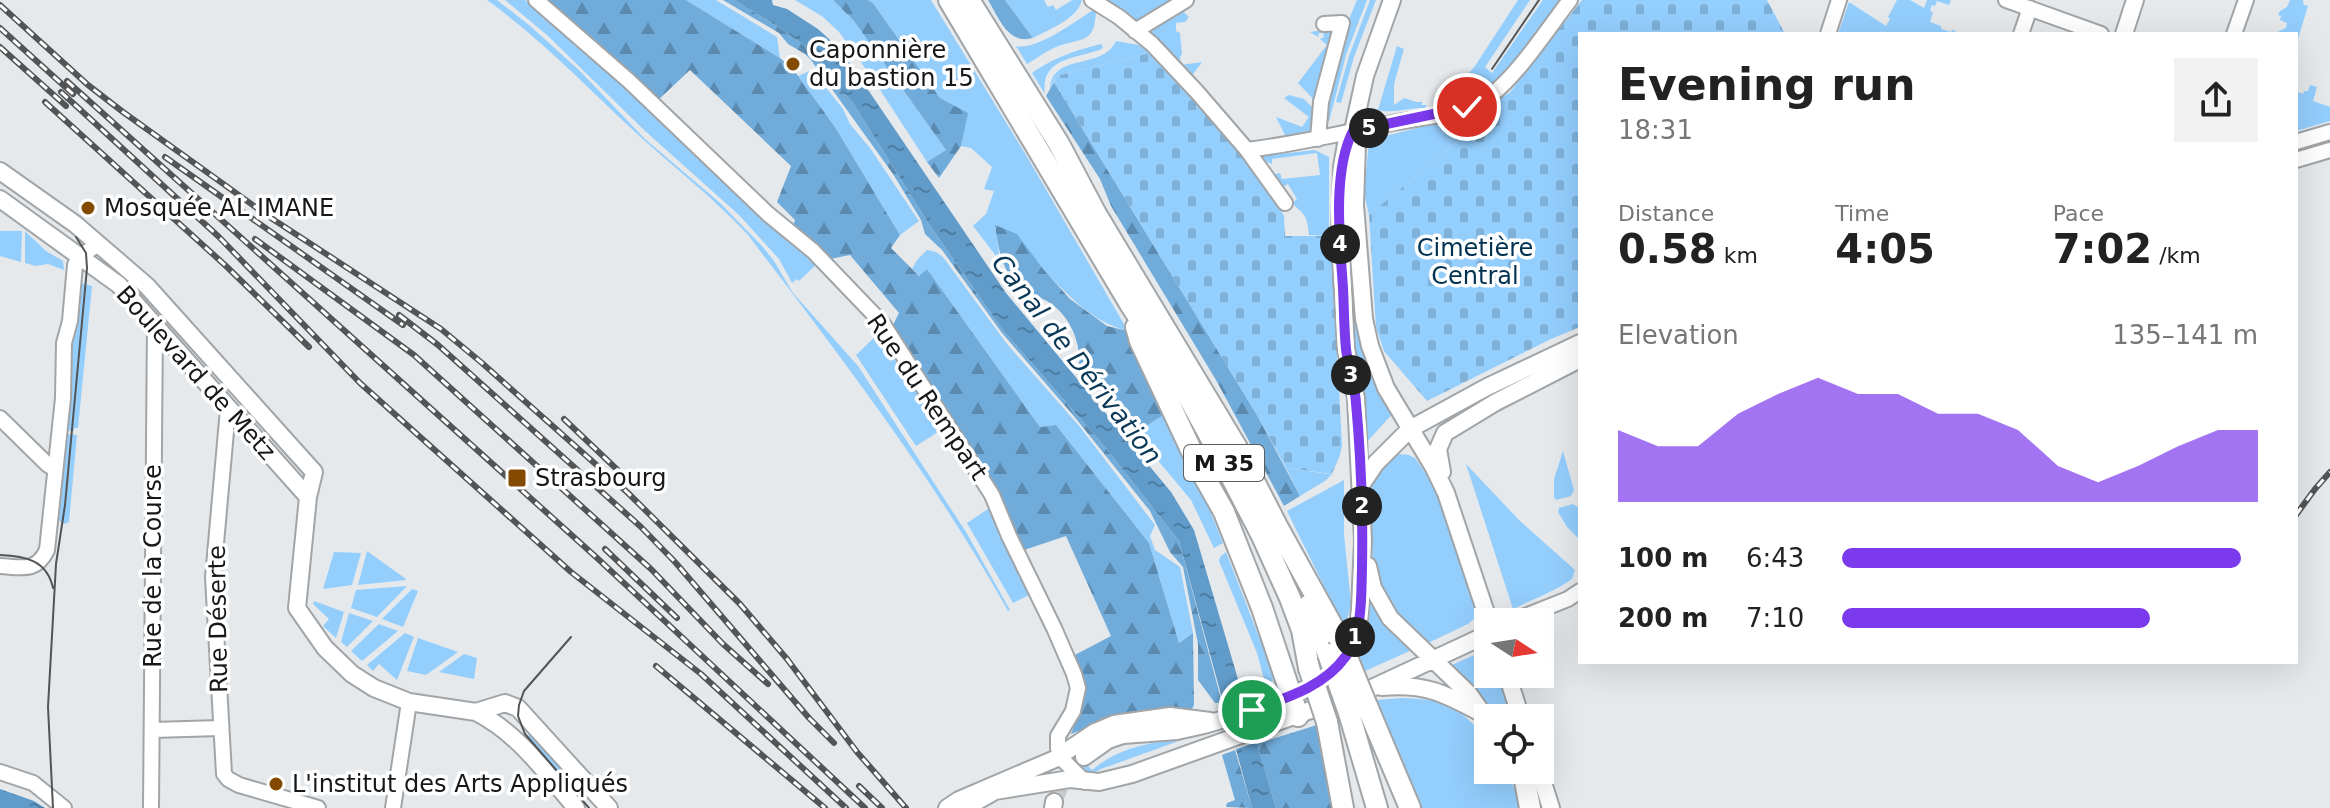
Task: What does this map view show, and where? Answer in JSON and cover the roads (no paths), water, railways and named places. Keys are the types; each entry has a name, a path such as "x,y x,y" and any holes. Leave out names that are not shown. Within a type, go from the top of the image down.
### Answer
{"highway":[{"name":"M 35","path":"949,0 1130,304 1177,376 1262,536 1302,630 1326,653"},
{"name":"M 35","path":"969,0 1059,144 1096,214 1237,448 1277,526 1326,653 1352,709 1377,808"},
{"path":"1130,304 1140,341 1201,471 1224,512 1262,608 1298,716"},
{"path":"1277,526 1320,603 1326,653 1396,808"},
{"name":"M 35","path":"1352,709 1365,808"},
{"path":"1343,808 1352,709"},
{"path":"1352,709 1410,808"},
{"path":"1530,784 1533,808"}],"main road":[{"path":"947,808 959,800 1069,755 1114,724 1135,719 1184,716 1220,721 1313,686 1346,656 1358,629 1363,541 1356,398 1346,349 1340,235 1342,167 1365,76 1392,0"},
{"path":"2125,32 2135,0"},
{"path":"1353,131 1357,143 1355,205 1365,329 1386,388 1446,493"},
{"name":"Boulevard de Metz","path":"0,171 75,224 162,301 314,472 308,497"},
{"name":"Boulevard de Metz","path":"0,199 119,285 308,497"},
{"path":"155,324 162,301"},
{"path":"1361,485 1389,448 1410,429 1487,387 1578,344"},
{"path":"1484,608 1446,493 1438,453 1440,442 1445,433 1496,402 1578,360"},
{"path":"226,406 240,388"},
{"path":"1389,448 1404,449 1417,455 1446,493"},
{"path":"308,497 297,611 325,648 365,684 409,702 476,712 493,720 521,745 576,808"},
{"path":"1363,541 1373,588 1390,618 1476,704"},
{"path":"1352,709 1433,659 1474,640"},
{"path":"965,808 995,791 1070,779 1099,782 1132,774 1256,728 1298,716 1352,709 1395,686 1429,688 1474,710"},
{"path":"476,712 505,703 522,711 609,808"},
{"path":"1536,784 1551,808"}],"street":[{"name":"Rue du Rempart","path":"536,0 629,81 768,214 822,259 883,324 992,495 1074,674 1078,688 1076,703 1065,724 1069,755"},
{"path":"1092,0 1152,44 1247,150 1285,203"},
{"path":"1135,31 1186,0"},
{"path":"1247,150 1441,114 1482,101 1509,79 1570,0"},
{"path":"1829,32 1839,0"},
{"path":"2006,0 2096,32"},
{"path":"2235,32 2246,0"},
{"path":"2022,32 2030,8"},
{"path":"1318,139 1321,102 1342,23 1324,24"},
{"path":"2298,141 2330,132"},
{"path":"2298,159 2330,150"},
{"path":"0,566 28,567 41,562 48,545 63,398 64,343 70,321 75,265 79,257 97,245"},
{"path":"96,268 97,245"},
{"name":"Rue de la Course","path":"151,808 155,324"},
{"name":"Rue Déserte","path":"226,406 213,577 224,774 239,785 318,808"},
{"path":"0,418 55,469"},
{"path":"1545,608 1578,592"},
{"path":"393,808 409,702"},
{"path":"153,730 220,728"},
{"path":"995,791 1069,755 1085,782"},
{"path":"0,772 33,783 64,808"},
{"path":"43,789 43,807"}],"water":[{"path":"734,0 772,0 773,5 787,9 818,29 841,50 1006,293 1171,492 1194,530 1276,808 1252,808 1179,541 1106,448 1002,329 929,224 853,103 805,46"},
{"path":"0,789 34,801 45,808 0,808"}],"tunnel":[{"path":"1054,802 1062,783 1084,757"}],"tram line":[{"path":"1492,69 1539,0"},
{"path":"53,808 48,707 56,564 65,505 87,268 86,253 76,237"},
{"path":"0,555 34,561 46,571 53,588"},
{"path":"571,637 524,691 518,716 525,734 589,808"}],"railway":[{"path":"0,5 88,85 123,112 268,216 441,329 482,363 628,493 740,604 787,659 857,752 906,808"},
{"path":"0,28 73,94"},
{"path":"0,47 66,106"},
{"path":"67,81 596,557 865,808"},
{"path":"61,92 219,237 360,383 571,572 701,674 846,808"},
{"path":"45,102 226,266 309,347"},
{"path":"165,157 403,325"},
{"path":"255,239 414,355 651,569 723,644 768,684"},
{"path":"399,315 438,345 641,527 834,743"},
{"path":"564,419 626,478"},
{"path":"2298,512 2330,472"},
{"path":"605,549 677,618"},
{"path":"656,666 825,808"},
{"path":"859,786 882,808"}],"place":[{"name":"Caponnière du bastion 15","path":"793,64"},
{"name":"Mosquée AL IMANE","path":"88,208"},
{"name":"Strasbourg","path":"517,478"},
{"name":"L'institut des Arts Appliqués","path":"276,784"}],"park label":[{"name":"Cimetière Central","path":"1475,262"}],"water label":[{"name":"Canal de Dérivation","path":"1077,359"}]}
